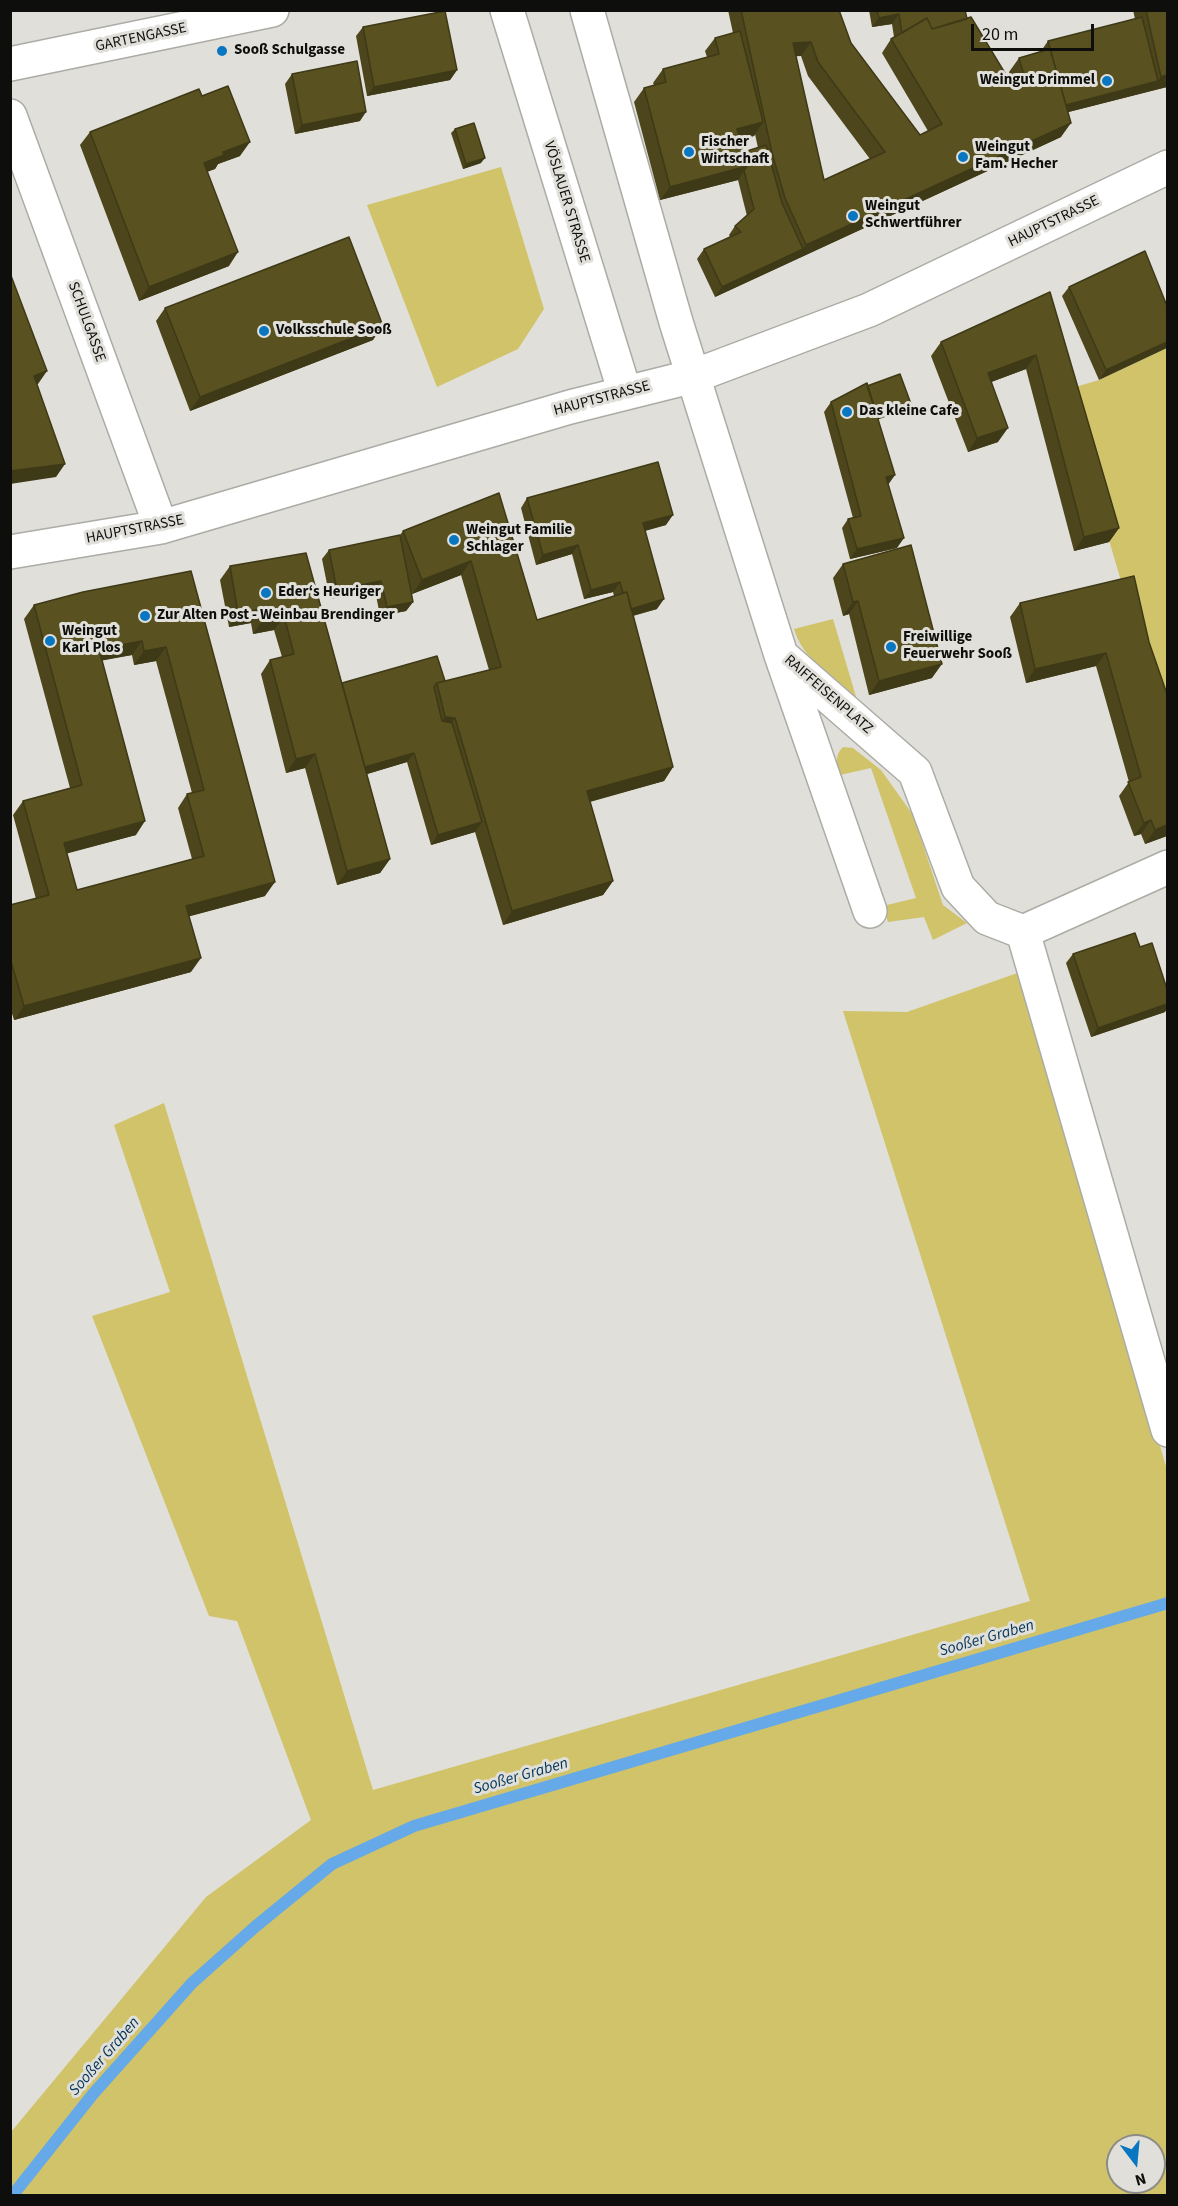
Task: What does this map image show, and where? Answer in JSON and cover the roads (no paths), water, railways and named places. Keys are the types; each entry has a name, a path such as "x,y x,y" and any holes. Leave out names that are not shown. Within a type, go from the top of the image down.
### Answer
{"street":[{"name":"GARTENGASSE","path":"10,64 272,10"},
{"name":"VÖSLAUER STRASSE","path":"507,10 625,393"},
{"path":"587,10 676,322 694,376"},
{"name":"SCHULGASSE","path":"10,117 161,527"},
{"name":"HAUPTSTRASSE","path":"10,552 161,527 625,393 694,376 869,310 1167,167"},
{"name":"RAIFFEISENPLATZ","path":"694,376 780,655 915,772 958,887 987,918 1023,932"},
{"path":"780,655 870,911"},
{"path":"1167,867 1023,932 1167,1430"}],"waterway":[{"name":"Sooßer Graben","path":"12,2196 93,2094 192,1983 256,1926 332,1864 414,1826 1168,1603"}],"place":[{"name":"Sooß Schulgasse","path":"222,51"},
{"name":"Weingut Drimmel","path":"1107,81"},
{"name":"Fischer Wirtschaft","path":"689,152"},
{"name":"Weingut Fam. Hecher","path":"963,157"},
{"name":"Weingut Schwertführer","path":"853,216"},
{"name":"Volksschule Sooß","path":"264,331"},
{"name":"Das kleine Cafe","path":"847,412"},
{"name":"Weingut Familie Schlager","path":"454,540"},
{"name":"Eder‘s Heuriger","path":"266,593"},
{"name":"Zur Alten Post - Weinbau Brendinger","path":"145,616"},
{"name":"Weingut Karl Plos","path":"50,641"},
{"name":"Freiwillige Feuerwehr Sooß","path":"891,647"}]}
